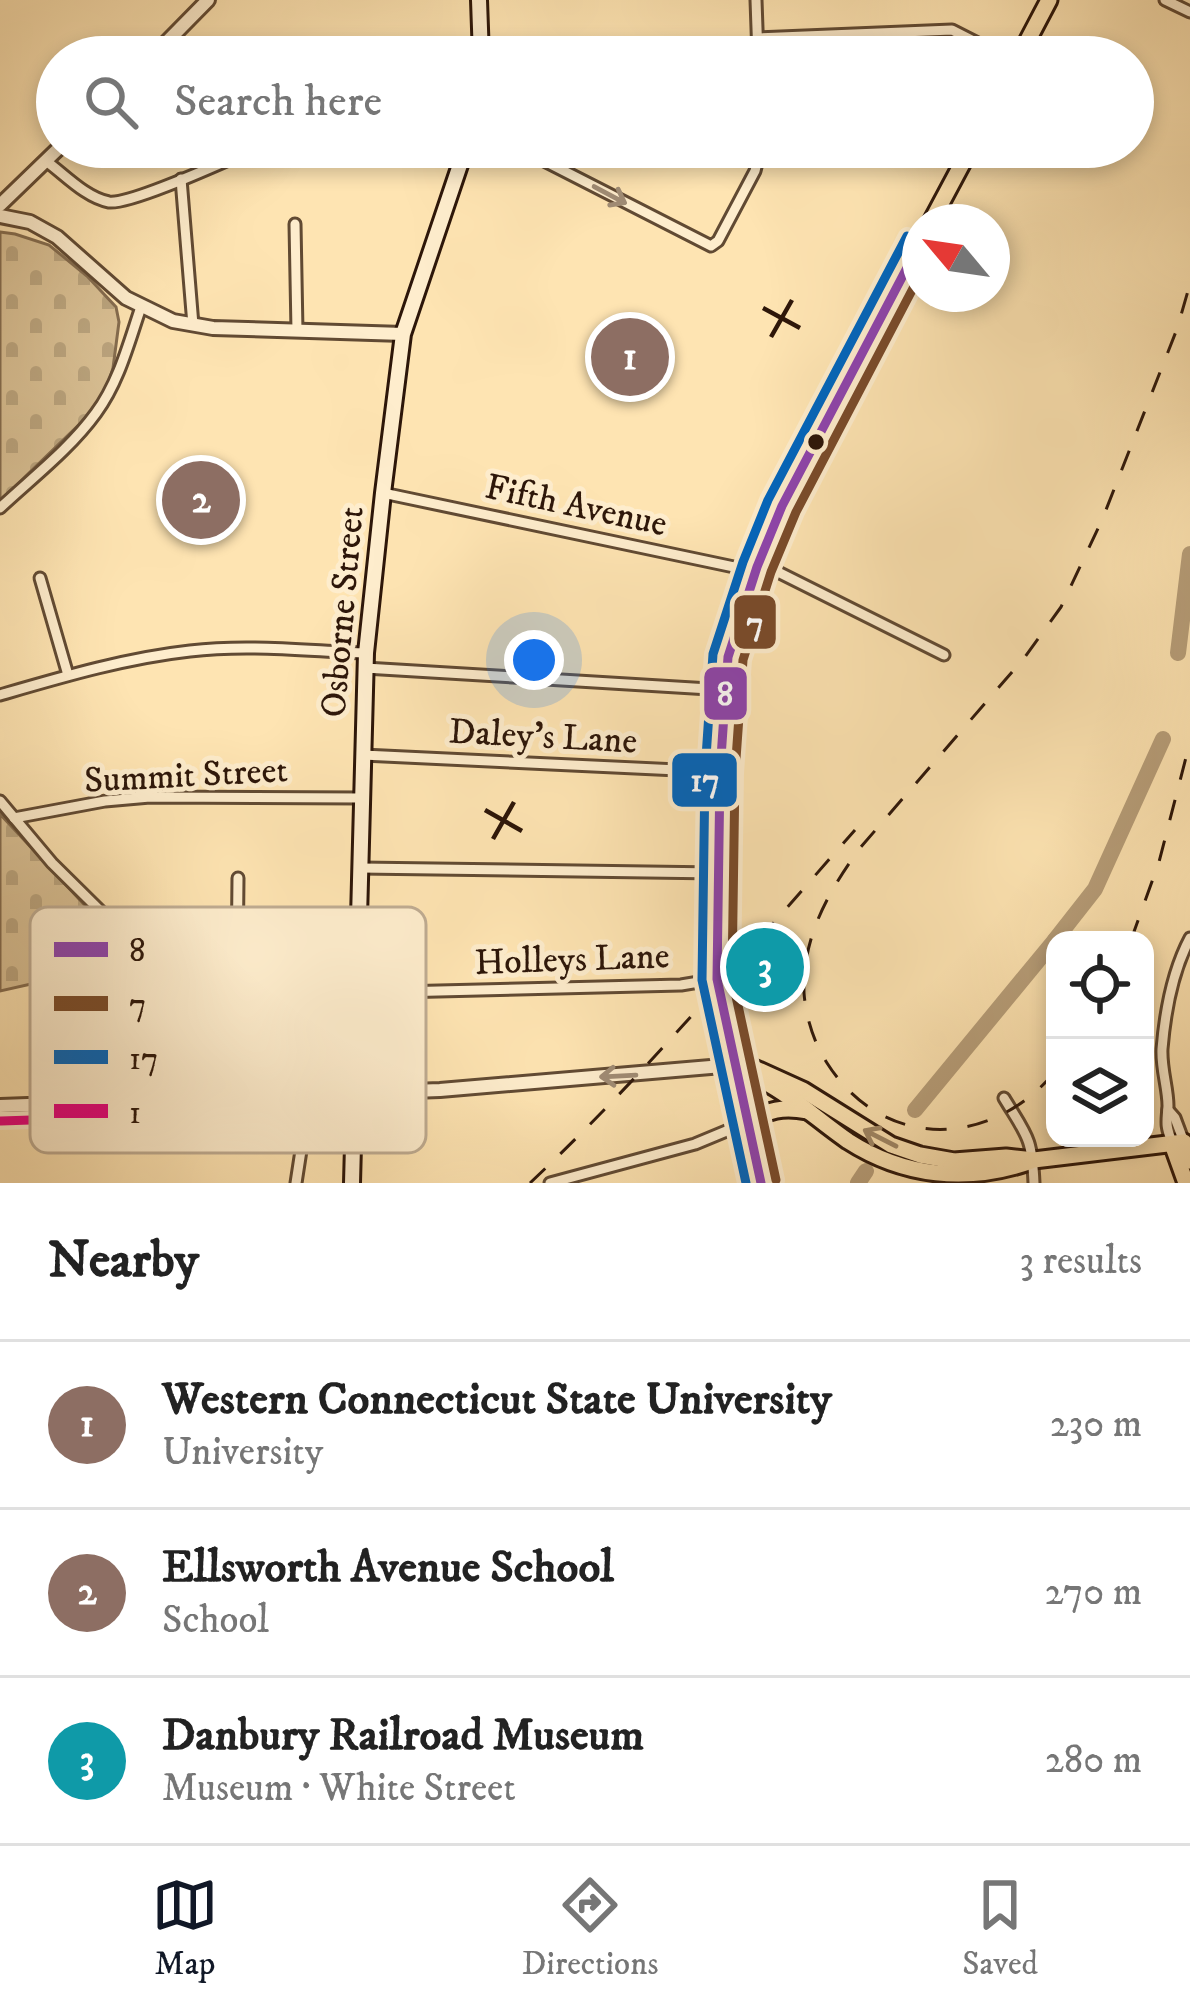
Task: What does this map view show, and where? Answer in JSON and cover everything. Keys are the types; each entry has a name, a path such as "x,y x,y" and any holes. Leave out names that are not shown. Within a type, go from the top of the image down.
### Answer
{"main road":[{"path":"479,0 479,36"},
{"path":"1029,36 1049,0"},
{"name":"Osborne Street","path":"359,907 366,661 403,334 459,168"},
{"path":"941,204 960,168"},
{"path":"761,1182 717,979 720,772 728,656 757,567 800,471 902,277"},
{"path":"734,1065 775,1087 867,1152 916,1172 1006,1170 1034,1160"},
{"path":"734,1065 780,1078 891,1145 954,1161 1034,1160 1182,1143"},
{"path":"748,1122 782,1108 810,1112"},
{"path":"1182,1143 1190,1161"},
{"path":"1182,1143 1186,1183"},
{"name":"Osborne Street","path":"352,1183 353,1153"}],"street":[{"path":"173,36 208,0"},
{"path":"757,0 758,36"},
{"path":"1166,0 1190,13"},
{"path":"799,36 944,29 967,36"},
{"path":"0,205 39,168"},
{"path":"55,168 87,192 110,202 133,198 207,168"},
{"path":"557,168 711,246 718,241 755,168"},
{"path":"181,179 193,326"},
{"path":"0,215 57,237 113,288 173,321 193,326 403,334"},
{"path":"295,224 297,331"},
{"path":"0,508 96,414 110,391 141,307"},
{"name":"Fifth Avenue","path":"383,493 734,567 776,571 944,655"},
{"path":"40,578 68,675"},
{"path":"0,694 68,675 225,648 726,690"},
{"name":"Daley's Lane","path":"363,755 720,772"},
{"name":"Summit Street","path":"14,818 150,797 361,798"},
{"name":"Holleys Lane","path":"0,801 97,907"},
{"path":"360,868 717,873"},
{"path":"238,878 238,907"},
{"path":"1182,1143 1165,1119 1162,1050 1175,977 1188,945"},
{"name":"Holleys Lane","path":"426,985 682,985 717,979"},
{"path":"426,1089 734,1065"},
{"path":"1004,1098 1028,1134 1034,1183"},
{"path":"0,1106 30,1105"},
{"path":"550,1183 695,1144 748,1122"},
{"path":"296,1183 301,1153"},
{"path":"605,1167 606,1183"}],"green space":[{"path":"0,232 49,245 116,307 119,322 106,391 91,413 0,501"},
{"path":"0,814 86,907 30,907 30,984 0,991"}],"waterway":[{"path":"1178,653 1190,554"},
{"path":"1062,931 1095,889 1163,739"},
{"path":"915,1110 1046,951"},
{"path":"858,1183 866,1171"}],"railway":[{"path":"1046,1081 1000,1115 969,1126 907,1125 877,1112 850,1092 818,1047 805,1002 807,953 837,881 860,848 1025,657 1061,607 1102,520 1190,284"},
{"path":"1134,931 1159,862 1190,742"},
{"path":"530,1183 656,1055 855,830"}],"transit line":[{"name":"17","path":"746,1183 702,980 705,772 713,654 768,500 902,245"},
{"name":"8","path":"761,1183 717,979 720,772 728,657 782,506 902,277"},
{"name":"7","path":"776,1180 732,978 735,773 743,660 796,512 902,309"},
{"name":"1","path":"1,1121 30,1120"}],"place":[{"name":"Western Connecticut State University","path":"630,357"},
{"name":"Ellsworth Avenue School","path":"201,500"},
{"name":"Danbury Railroad Museum","path":"765,967"}]}
